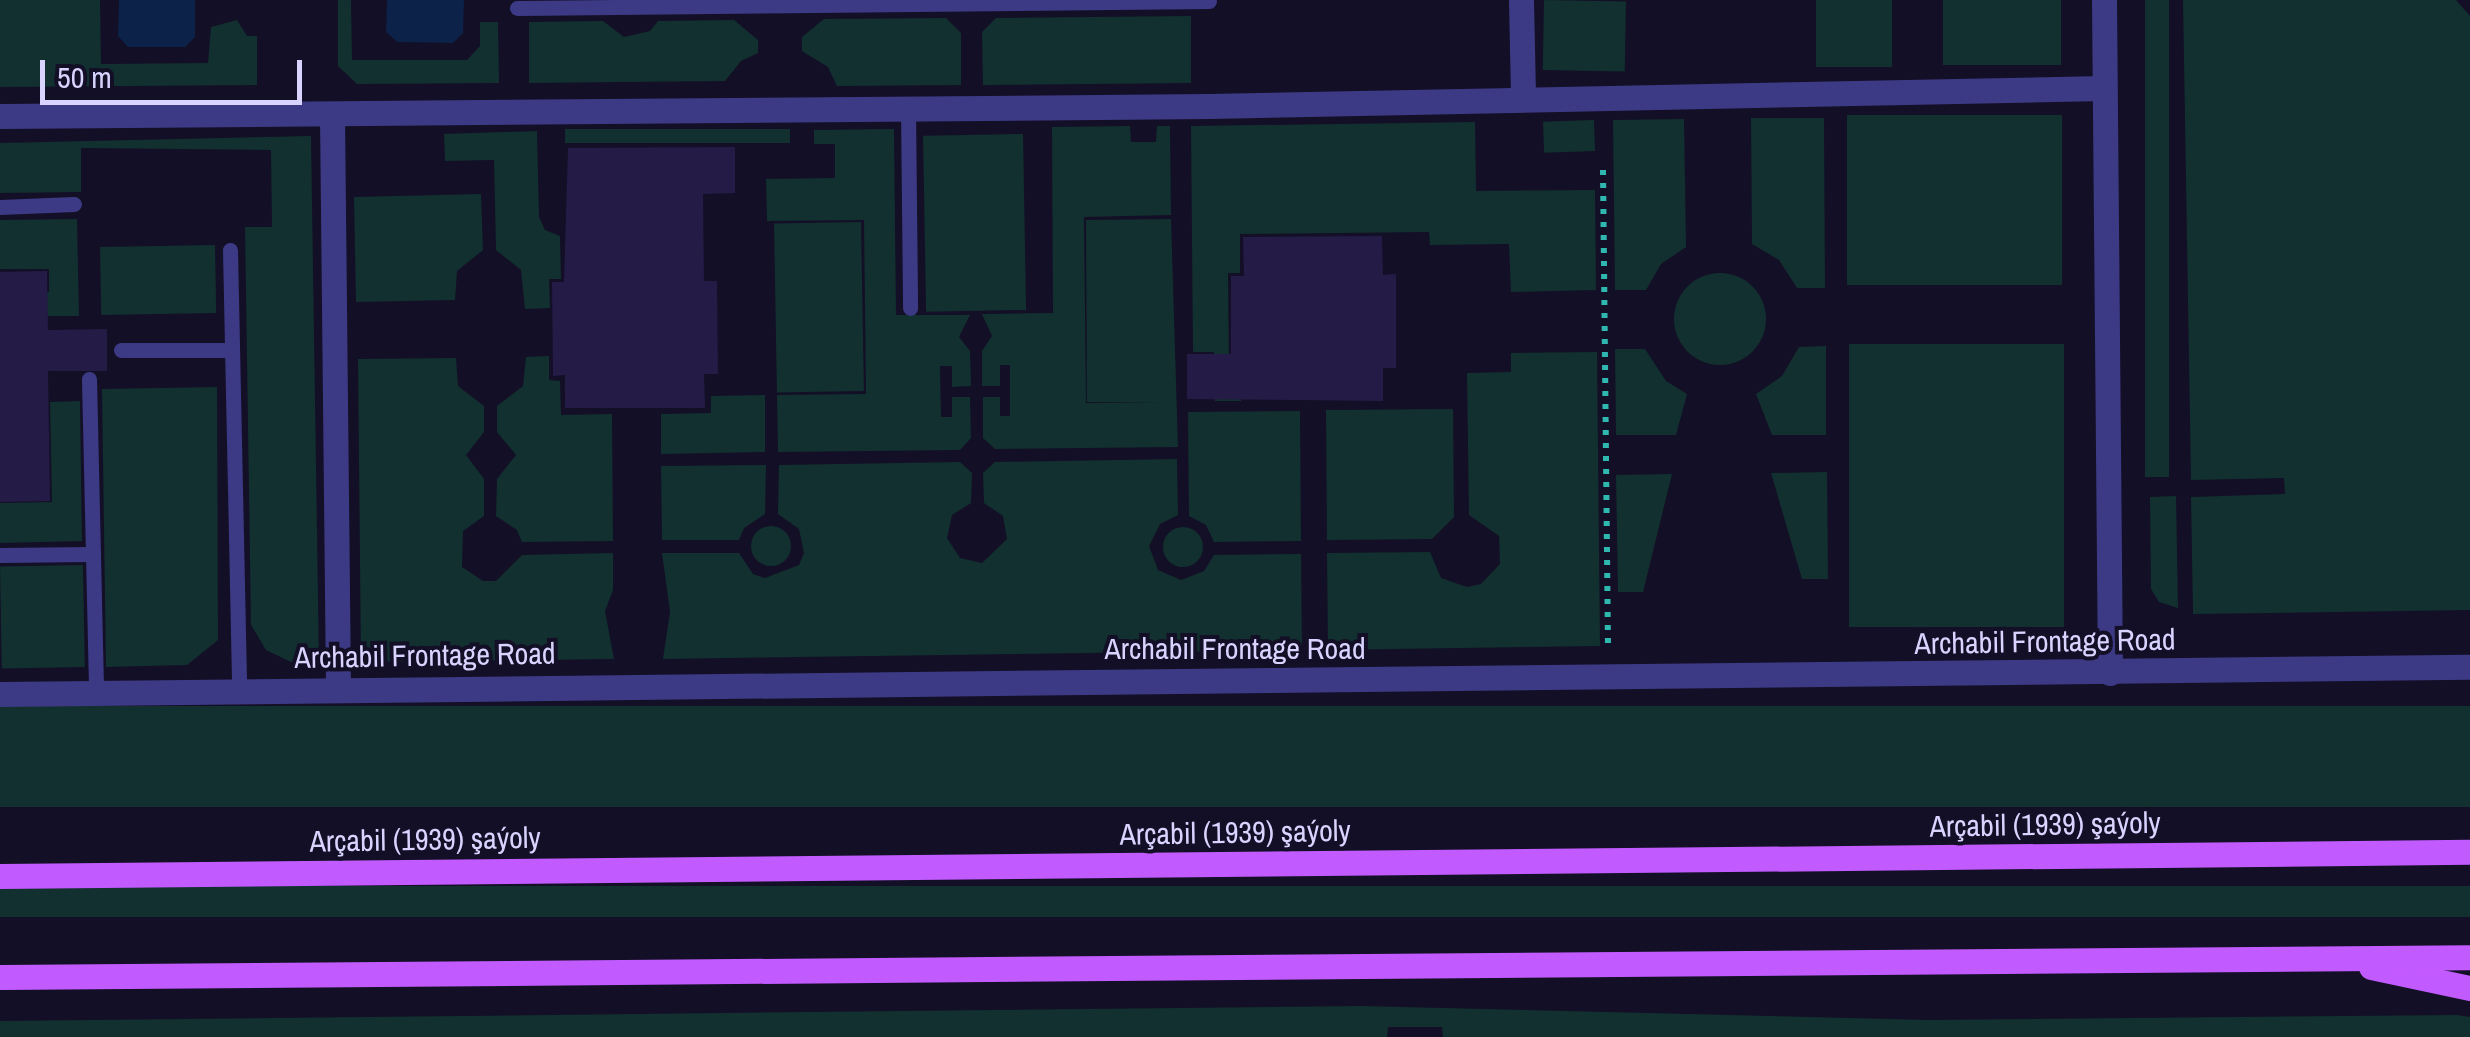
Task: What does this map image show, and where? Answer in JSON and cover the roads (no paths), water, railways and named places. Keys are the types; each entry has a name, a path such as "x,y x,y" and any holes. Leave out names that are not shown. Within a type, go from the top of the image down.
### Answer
{"main road":[{"name":"Arçabil (1939) şaýoly","path":"0,876 2470,852"},
{"path":"0,977 2470,958"},
{"path":"2347,959 2408,979 2470,988"}],"street":[{"path":"1522,0 1523,97"},
{"path":"2104,0 2110,673"},
{"path":"0,116 908,108 2104,88"},
{"path":"332,115 338,688"},
{"name":"Archabil Frontage Road","path":"0,694 2470,668"}],"lane":[{"path":"518,8 1209,1"},
{"path":"908,108 910,308"},
{"path":"0,207 74,204"},
{"path":"230,250 239,690"},
{"path":"121,350 232,350"},
{"path":"89,379 96,692"},
{"path":"0,554 93,554"}],"water":[{"path":"119,0 195,0 195,37 185,47 128,47 118,36"},
{"path":"387,0 464,0 463,33 453,43 397,42 386,32"}]}
